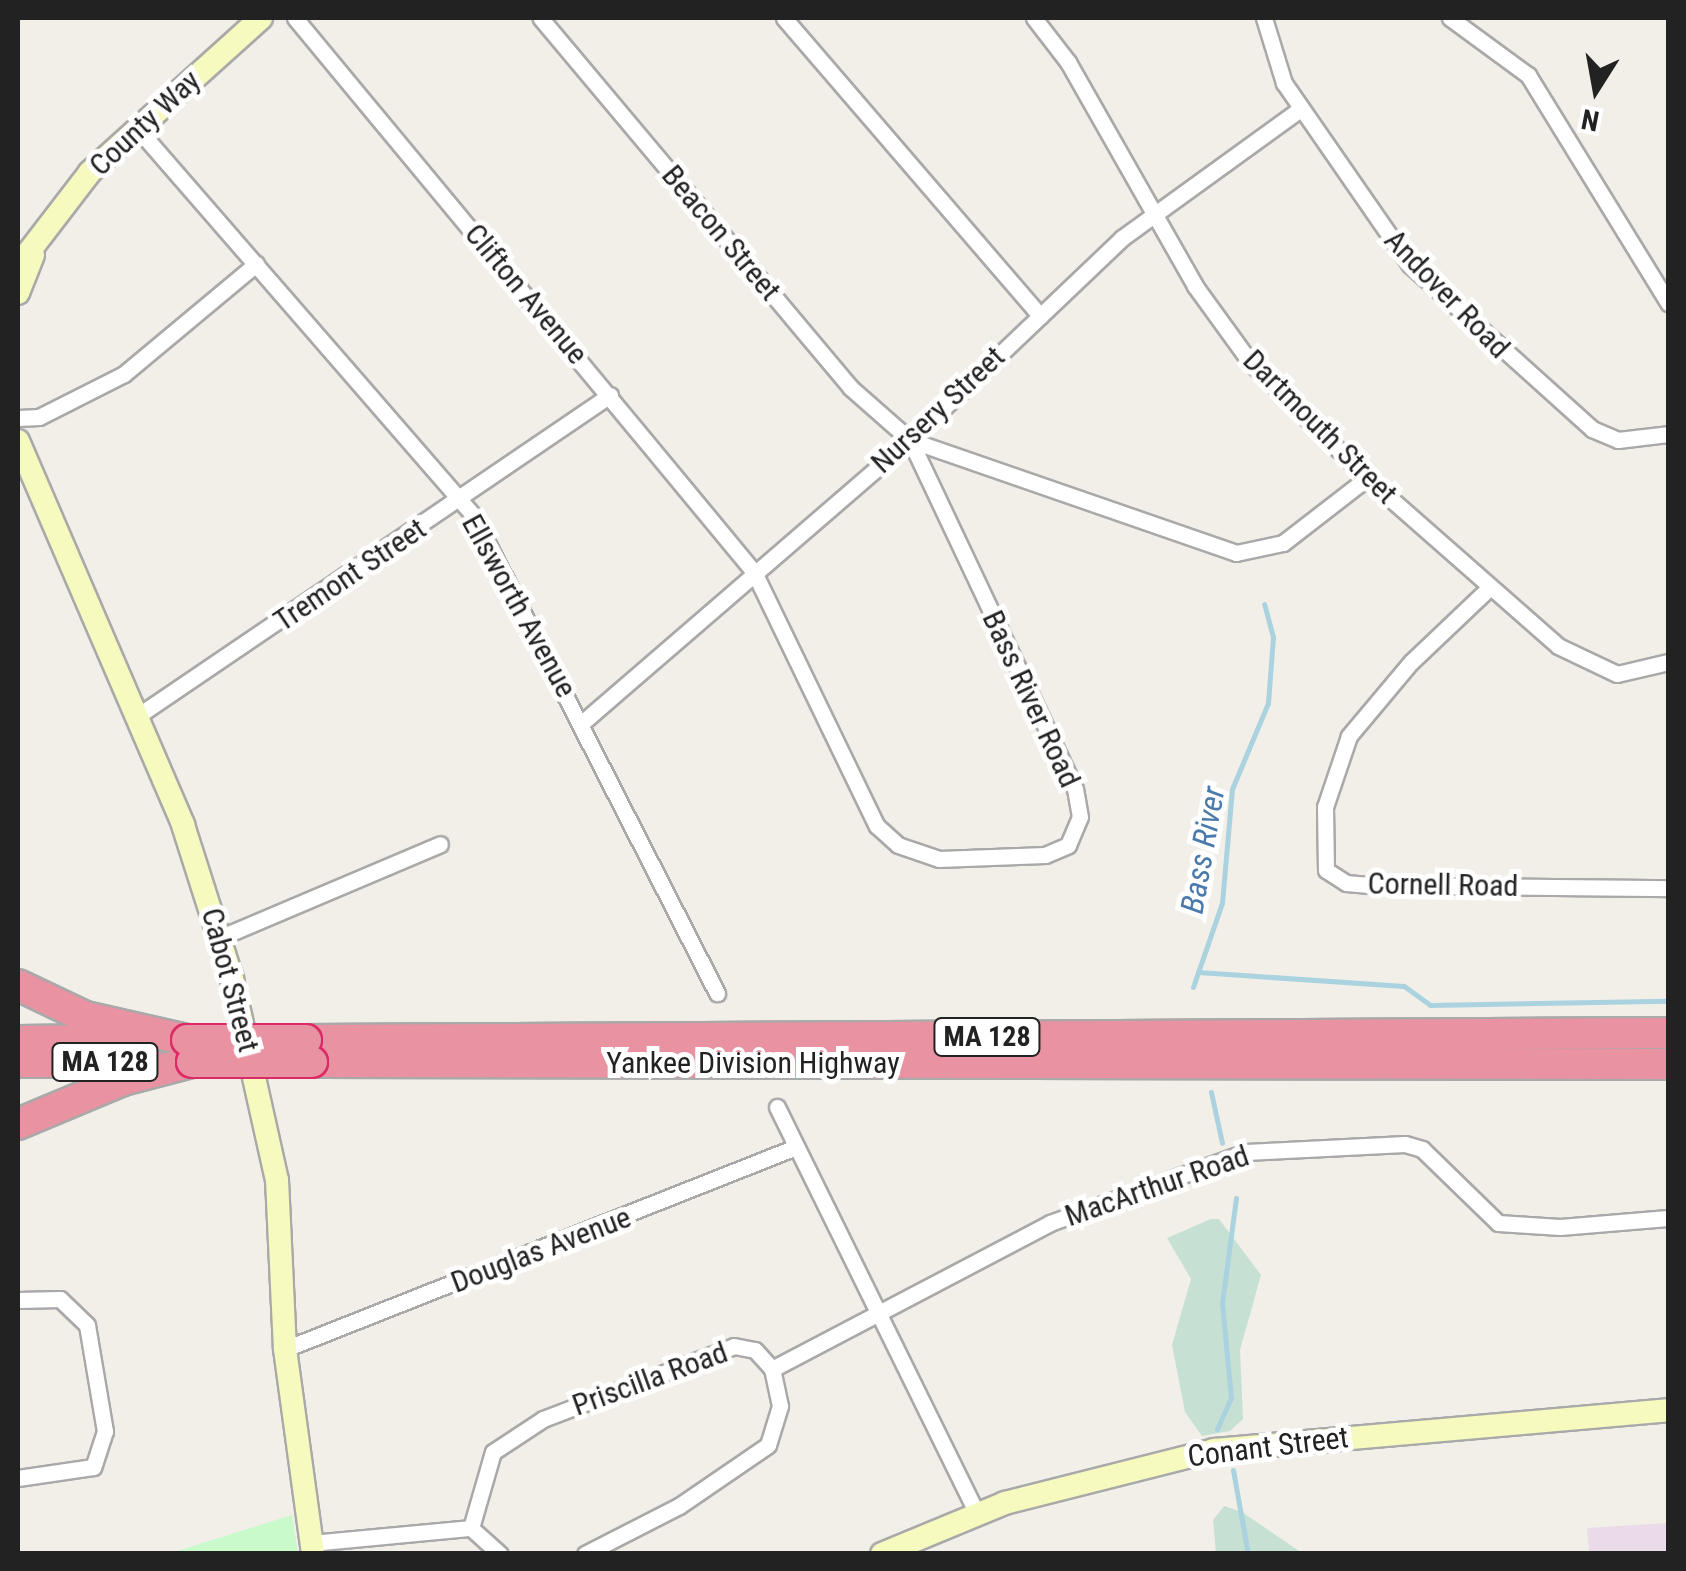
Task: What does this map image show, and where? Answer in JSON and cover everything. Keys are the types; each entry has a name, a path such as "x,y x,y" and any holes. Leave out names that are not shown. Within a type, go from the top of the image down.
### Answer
{"highway":[{"path":"18,985 85,1017 189,1051"},
{"name":"Yankee Division Highway","path":"309,1051 1668,1033"},
{"name":"Yankee Division Highway","path":"18,1041 189,1051 1668,1064"},
{"path":"18,1124 189,1051"},
{"name":"Yankee Division Highway","path":"18,1062 189,1051"}],"main road":[{"name":"County Way","path":"18,266 80,182 261,18"},
{"name":"County Way","path":"18,293 39,238"},
{"name":"Cabot Street","path":"18,441 188,840 220,938 274,1158 286,1350 312,1548"},
{"name":"Conant Street","path":"882,1554 977,1513 1214,1450 1668,1410"}],"street":[{"name":"Clifton Avenue","path":"295,18 754,572"},
{"name":"Beacon Street","path":"540,18 851,388 910,440"},
{"path":"784,18 1040,316"},
{"name":"Dartmouth Street","path":"1034,18 1068,62 1154,215 1250,362 1367,478 1488,589 1589,666 1637,673 1668,662"},
{"name":"Andover Road","path":"1264,18 1274,64 1300,108 1410,264 1592,430 1618,440 1668,434"},
{"path":"1450,18 1528,75 1668,303"},
{"name":"Nursery Street","path":"583,722 910,440 1040,316 1154,215 1300,108"},
{"name":"Ellsworth Avenue","path":"137,128 460,502 517,593 718,993"},
{"path":"18,418 38,416 124,374 256,264"},
{"name":"Tremont Street","path":"136,717 460,502 610,395"},
{"path":"910,440 1236,553 1282,544 1367,478"},
{"name":"Bass River Road","path":"754,572 877,826 898,845 939,859 1045,855 1068,844 1080,817 1074,789 910,440"},
{"name":"Cornell Road","path":"1488,589 1411,662 1348,736 1325,807 1326,870 1346,883 1369,885 1668,888"},
{"path":"220,938 440,844"},
{"path":"777,1107 876,1316 977,1513"},
{"name":"MacArthur Road","path":"876,1316 1050,1223 1246,1152 1405,1144 1422,1150 1482,1212 1518,1227 1668,1218"},
{"name":"Douglas Avenue","path":"286,1350 796,1146"},
{"path":"18,1300 60,1299 87,1325 104,1431 94,1468 18,1478"},
{"name":"Priscilla Road","path":"471,1528 484,1470 514,1433 734,1346 755,1350 772,1370 876,1316"},
{"path":"584,1554 680,1506 768,1445 780,1406 772,1370"},
{"path":"312,1548 471,1528 500,1554"}],"shaded area":[{"path":"1668,1523 1668,1553 1589,1553 1587,1528"}],"green space":[{"path":"1219,1219 1261,1275 1240,1350 1243,1419 1230,1431 1202,1436 1185,1412 1172,1345 1191,1279 1167,1238"},
{"path":"1224,1506 1242,1512 1302,1553 1216,1553 1213,1520"},
{"path":"292,1515 298,1553 171,1553"}],"waterway":[{"name":"Bass River","path":"1193,987 1222,903 1232,789 1268,703 1273,637 1264,604"},
{"path":"1198,972 1404,986 1430,1005 1668,1001"},
{"name":"Bass River","path":"1211,1092 1222,1143"},
{"name":"Bass River","path":"1217,1429 1231,1398 1222,1303 1236,1198"},
{"name":"Bass River","path":"1233,1470 1248,1554"}]}
